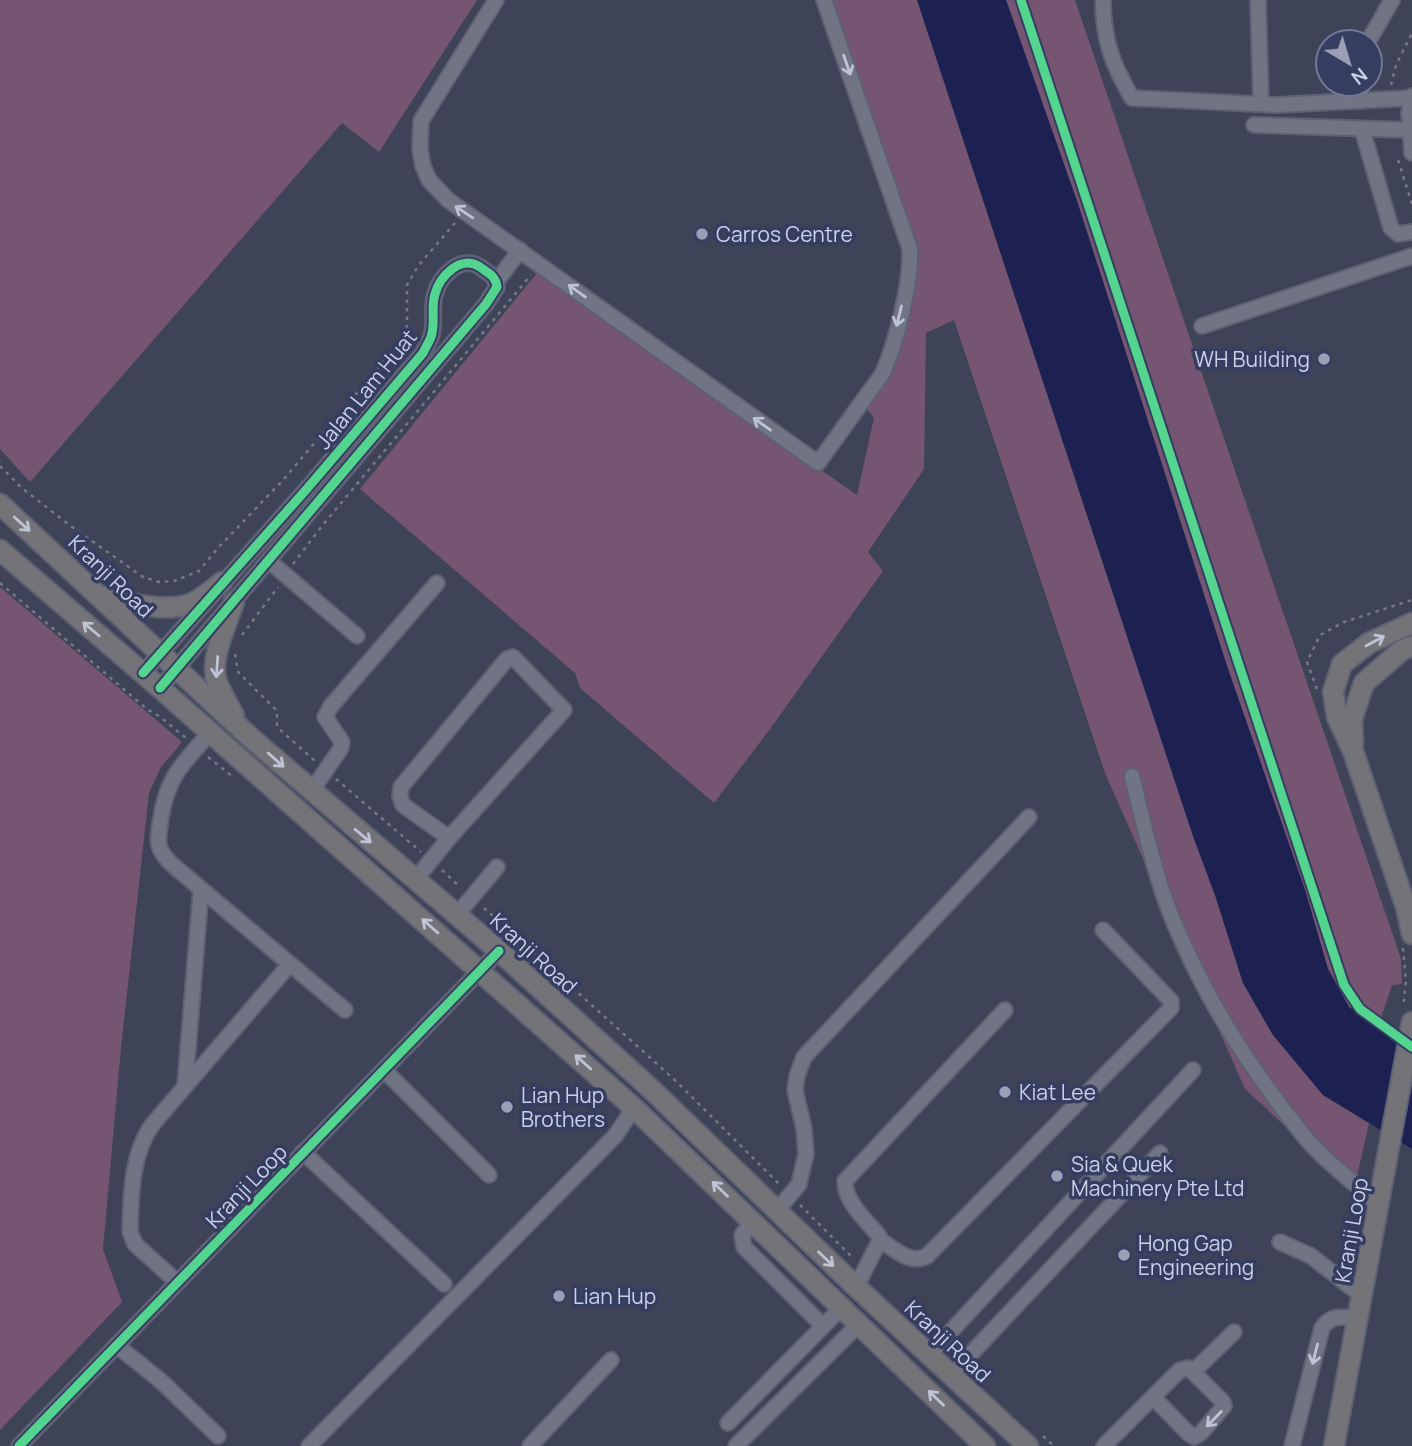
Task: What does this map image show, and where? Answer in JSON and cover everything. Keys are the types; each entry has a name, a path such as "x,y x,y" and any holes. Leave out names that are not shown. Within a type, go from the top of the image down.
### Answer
{"main road":[{"name":"Kranji Road","path":"0,504 159,655 311,792 499,951 650,1088 777,1211 860,1278 929,1355 951,1375 1036,1441"},
{"path":"0,550 143,673 641,1114 985,1446"},
{"path":"97,595 162,608 192,604 222,582"},
{"path":"234,602 221,638 215,670 217,682 240,728"},
{"path":"1412,623 1368,643 1342,664 1333,692 1337,717 1353,751 1406,907 1412,934"},
{"path":"1353,751 1352,719 1364,683 1402,650 1412,646"},
{"name":"Kranji Loop","path":"1335,1446 1411,1030"}],"street":[{"path":"496,0 421,121 420,149 423,166 437,190 517,254 817,463 883,373 889,359 910,273 910,249 824,0"},
{"path":"1102,0 1103,27 1115,69 1132,98 1262,104 1412,97 1409,130 1412,153"},
{"path":"1258,0 1262,104"},
{"path":"1376,28 1392,0"},
{"path":"1254,125 1409,130"},
{"path":"1362,129 1391,228 1398,233 1412,232"},
{"path":"497,281 517,254"},
{"path":"1202,326 1412,256"},
{"name":"Jalan Lam Huat","path":"143,673 423,353 432,336 434,296 447,274 456,266 467,262 475,264 497,281 497,287 486,304 160,688"},
{"path":"269,561 357,636"},
{"path":"311,792 341,748 342,742 325,717 331,706 437,583"},
{"path":"415,880 449,838 564,710 513,657 507,659 401,787 403,805 449,838"},
{"path":"210,733 172,779 165,794 159,851 345,1010"},
{"path":"1132,776 1161,887 1173,921 1217,1010 1244,1053 1306,1138 1335,1169 1379,1206"},
{"path":"777,1211 799,1184 806,1154 804,1129 795,1090 804,1057 1029,817"},
{"path":"457,915 497,867"},
{"path":"185,1086 201,889"},
{"path":"880,1240 909,1258 921,1259 927,1256 1171,1008 1171,1001 1103,930"},
{"name":"Kranji Loop","path":"19,1446 499,951"},
{"path":"177,1282 135,1244 130,1232 137,1153 143,1137 290,964"},
{"path":"860,1278 880,1236 856,1209 844,1186 845,1181 1005,1010"},
{"path":"384,1070 489,1175"},
{"path":"929,1355 1193,1070"},
{"path":"309,1446 615,1136 641,1114"},
{"path":"303,1152 443,1284"},
{"path":"951,1375 1160,1153"},
{"path":"753,1221 742,1235 744,1247 823,1326"},
{"path":"1280,1242 1311,1256 1362,1296"},
{"path":"728,1423 842,1307"},
{"path":"1292,1446 1322,1328 1327,1320 1334,1317 1358,1318"},
{"path":"736,1446 859,1324"},
{"path":"1193,1372 1234,1332"},
{"path":"116,1345 161,1381 218,1436"},
{"path":"530,1446 611,1360"},
{"path":"1104,1446 1153,1397 1184,1368 1189,1368 1224,1406 1197,1437 1188,1433 1153,1397"}],"path":[{"path":"0,466 22,488 72,527 143,577 159,582 174,581 199,571 284,479 407,334 407,285 418,266 459,218"},
{"path":"241,636 322,526 531,275 531,268 517,254"},
{"path":"235,652 238,672 277,710 277,727 472,897 670,1076 790,1195 860,1278"},
{"path":"1036,1441 1054,1446"}],"shaded area":[{"path":"0,0 477,0 379,152 342,123 30,482 0,449"},
{"path":"824,0 917,0 1243,983 1273,1035 1323,1095 1369,1123 1354,1190 1245,1089 1105,773 954,320 926,333 924,469 868,552 883,571 714,803 580,688 575,673 360,489 537,273 857,495 874,418 865,407 901,346 910,249"},
{"path":"917,0 1006,0 1077,201 1228,669 1305,890 1328,969 1349,1007 1412,1051 1412,1149 1323,1095 1273,1035 1243,983"},
{"path":"1006,0 1075,0 1401,959 1402,984 1392,985 1378,1027 1349,1007 1328,969 1305,890 1228,669 1077,201"},
{"path":"0,587 182,742 161,767 149,793 121,1048 103,1249 122,1302 0,1430"}],"cycle path":[{"path":"1021,0 1344,985 1360,1009 1412,1047"},
{"path":"143,673 423,353 432,333 435,294 446,274 466,263 480,267 491,275 497,287 486,304 160,688"},
{"path":"19,1446 499,951"}],"place":[{"name":"Carros Centre","path":"702,234"},
{"name":"WH Building","path":"1324,359"},
{"name":"Kiat Lee","path":"1005,1092"},
{"name":"Lian Hup Brothers","path":"507,1107"},
{"name":"Sia & Quek Machinery Pte Ltd","path":"1057,1176"},
{"name":"Hong Gap Engineering","path":"1124,1255"},
{"name":"Lian Hup","path":"559,1296"}]}
